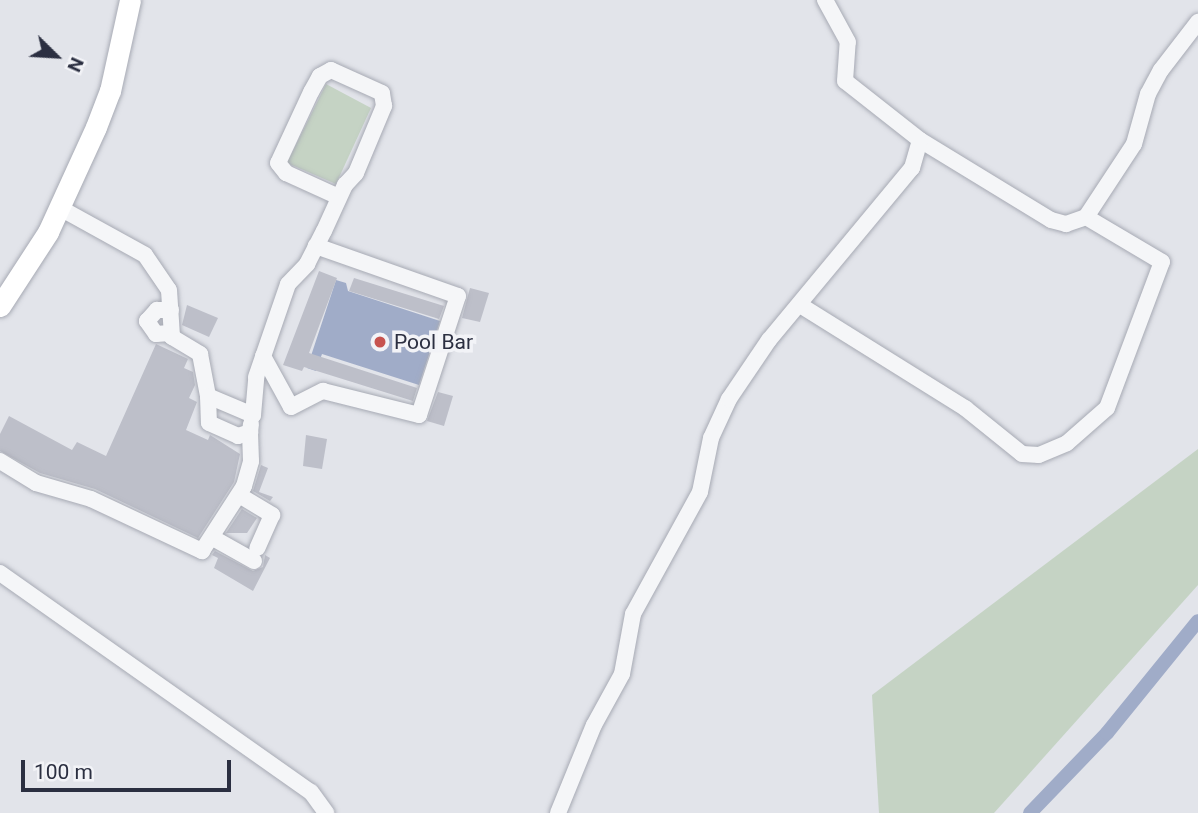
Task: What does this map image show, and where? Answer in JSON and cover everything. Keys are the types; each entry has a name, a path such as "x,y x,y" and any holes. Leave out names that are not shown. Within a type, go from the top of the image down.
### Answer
{"main road":[{"path":"0,306 33,259 60,208 110,91 130,0"}],"street":[{"path":"825,0 848,42 845,81 920,140 1051,220 1066,224 1086,217 1134,145 1148,94 1161,70 1198,22"},
{"path":"0,461 36,483 91,499 195,549 206,550 239,495 251,461 250,432 256,377 291,278 307,264 339,197 368,149 383,99 382,93 331,70 320,76 278,163 286,173 339,197"},
{"path":"558,813 594,725 622,674 633,614 700,492 715,428 763,350 912,168 920,140"},
{"path":"60,208 91,228 145,255 169,290 174,323 170,333"},
{"path":"800,305 965,408 1022,454 1039,454 1067,443 1107,408 1162,262 1086,217"},
{"path":"263,356 291,407 323,391 419,415 458,296 316,246"},
{"path":"171,310 157,310 147,321 156,334 170,333 200,354 208,396 209,423 238,436 250,432"},
{"path":"208,396 253,415"},
{"path":"213,538 255,555 272,514 239,495"},
{"path":"0,573 311,792 326,813"}],"green space":[{"path":"326,84 371,108 336,184 287,163"},
{"path":"1198,449 1198,585 994,813 879,813 872,695"}],"water":[{"path":"336,280 346,283 348,291 440,321 419,385 322,354 316,371 307,368"}],"building":[{"path":"319,271 337,278 309,353 417,388 413,401 304,367 302,371 283,365"},
{"path":"354,278 444,306 439,319 349,291"},
{"path":"470,288 489,293 480,322 462,318"},
{"path":"187,305 218,318 209,337 182,325"},
{"path":"156,344 188,359 184,368 193,372 195,385 189,398 197,402 186,430 208,440 210,435 240,454 234,482 198,538 95,489 40,473 0,451 0,434 9,416 72,450 77,442 106,456"},
{"path":"438,392 453,396 444,426 427,421"},
{"path":"306,435 327,439 322,469 303,466"},
{"path":"261,465 268,468 259,492 273,497 270,501 253,491"},
{"path":"242,509 257,518 247,533 226,533"},
{"path":"215,551 253,571 263,567 265,555 270,558 253,591 214,568 218,558 212,555"}],"waterway":[{"path":"1030,813 1107,733 1198,621"}],"place":[{"name":"Pool Bar","path":"380,342"}]}
